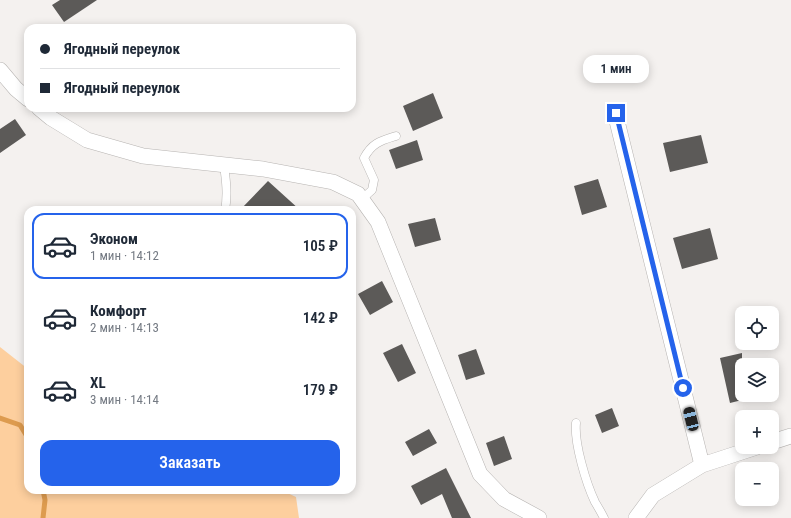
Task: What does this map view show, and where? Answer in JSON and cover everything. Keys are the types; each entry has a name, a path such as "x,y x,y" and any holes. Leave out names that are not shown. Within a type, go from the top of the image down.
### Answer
{"street":[{"path":"0,70 24,95"},
{"path":"44,112 87,140 143,156 263,169 333,182 358,194 378,222 480,474 504,499 539,518"},
{"path":"616,113 702,465"},
{"path":"779,440 791,436"},
{"path":"636,518 653,495 702,465 735,454"}],"lane":[{"path":"362,199 372,190 374,180 364,158 368,149 378,142 396,136"},
{"path":"224,165 226,206"},
{"path":"576,423 575,433 586,476 595,502 604,518"}],"shaded area":[{"path":"0,347 24,366 24,494 290,494 296,497 299,518 0,518"}],"building":[{"path":"60,0 97,0 64,22 52,5"},
{"path":"433,93 443,118 413,131 403,106"},
{"path":"15,119 26,135 0,153 0,129"},
{"path":"701,135 708,163 670,172 663,143"},
{"path":"417,140 423,160 396,169 389,150"},
{"path":"598,179 607,207 582,215 574,186"},
{"path":"268,181 296,206 244,206"},
{"path":"435,218 441,240 415,247 408,224"},
{"path":"710,228 718,259 682,269 673,238"},
{"path":"382,281 393,302 370,315 358,294"},
{"path":"402,344 416,373 398,382 383,353"},
{"path":"476,349 485,374 466,380 458,355"},
{"path":"742,353 742,358 735,358 735,402 730,403 720,358"},
{"path":"612,408 619,426 602,433 595,415"},
{"path":"429,429 437,443 413,456 405,442"},
{"path":"504,436 512,459 494,466 486,443"},
{"path":"446,468 471,518 452,518 442,494 421,505 411,486"}],"waterway":[{"path":"0,418 20,425 24,432"},
{"path":"43,518 45,500 44,494"}],"route":[{"path":"616,113 683,388"}]}
